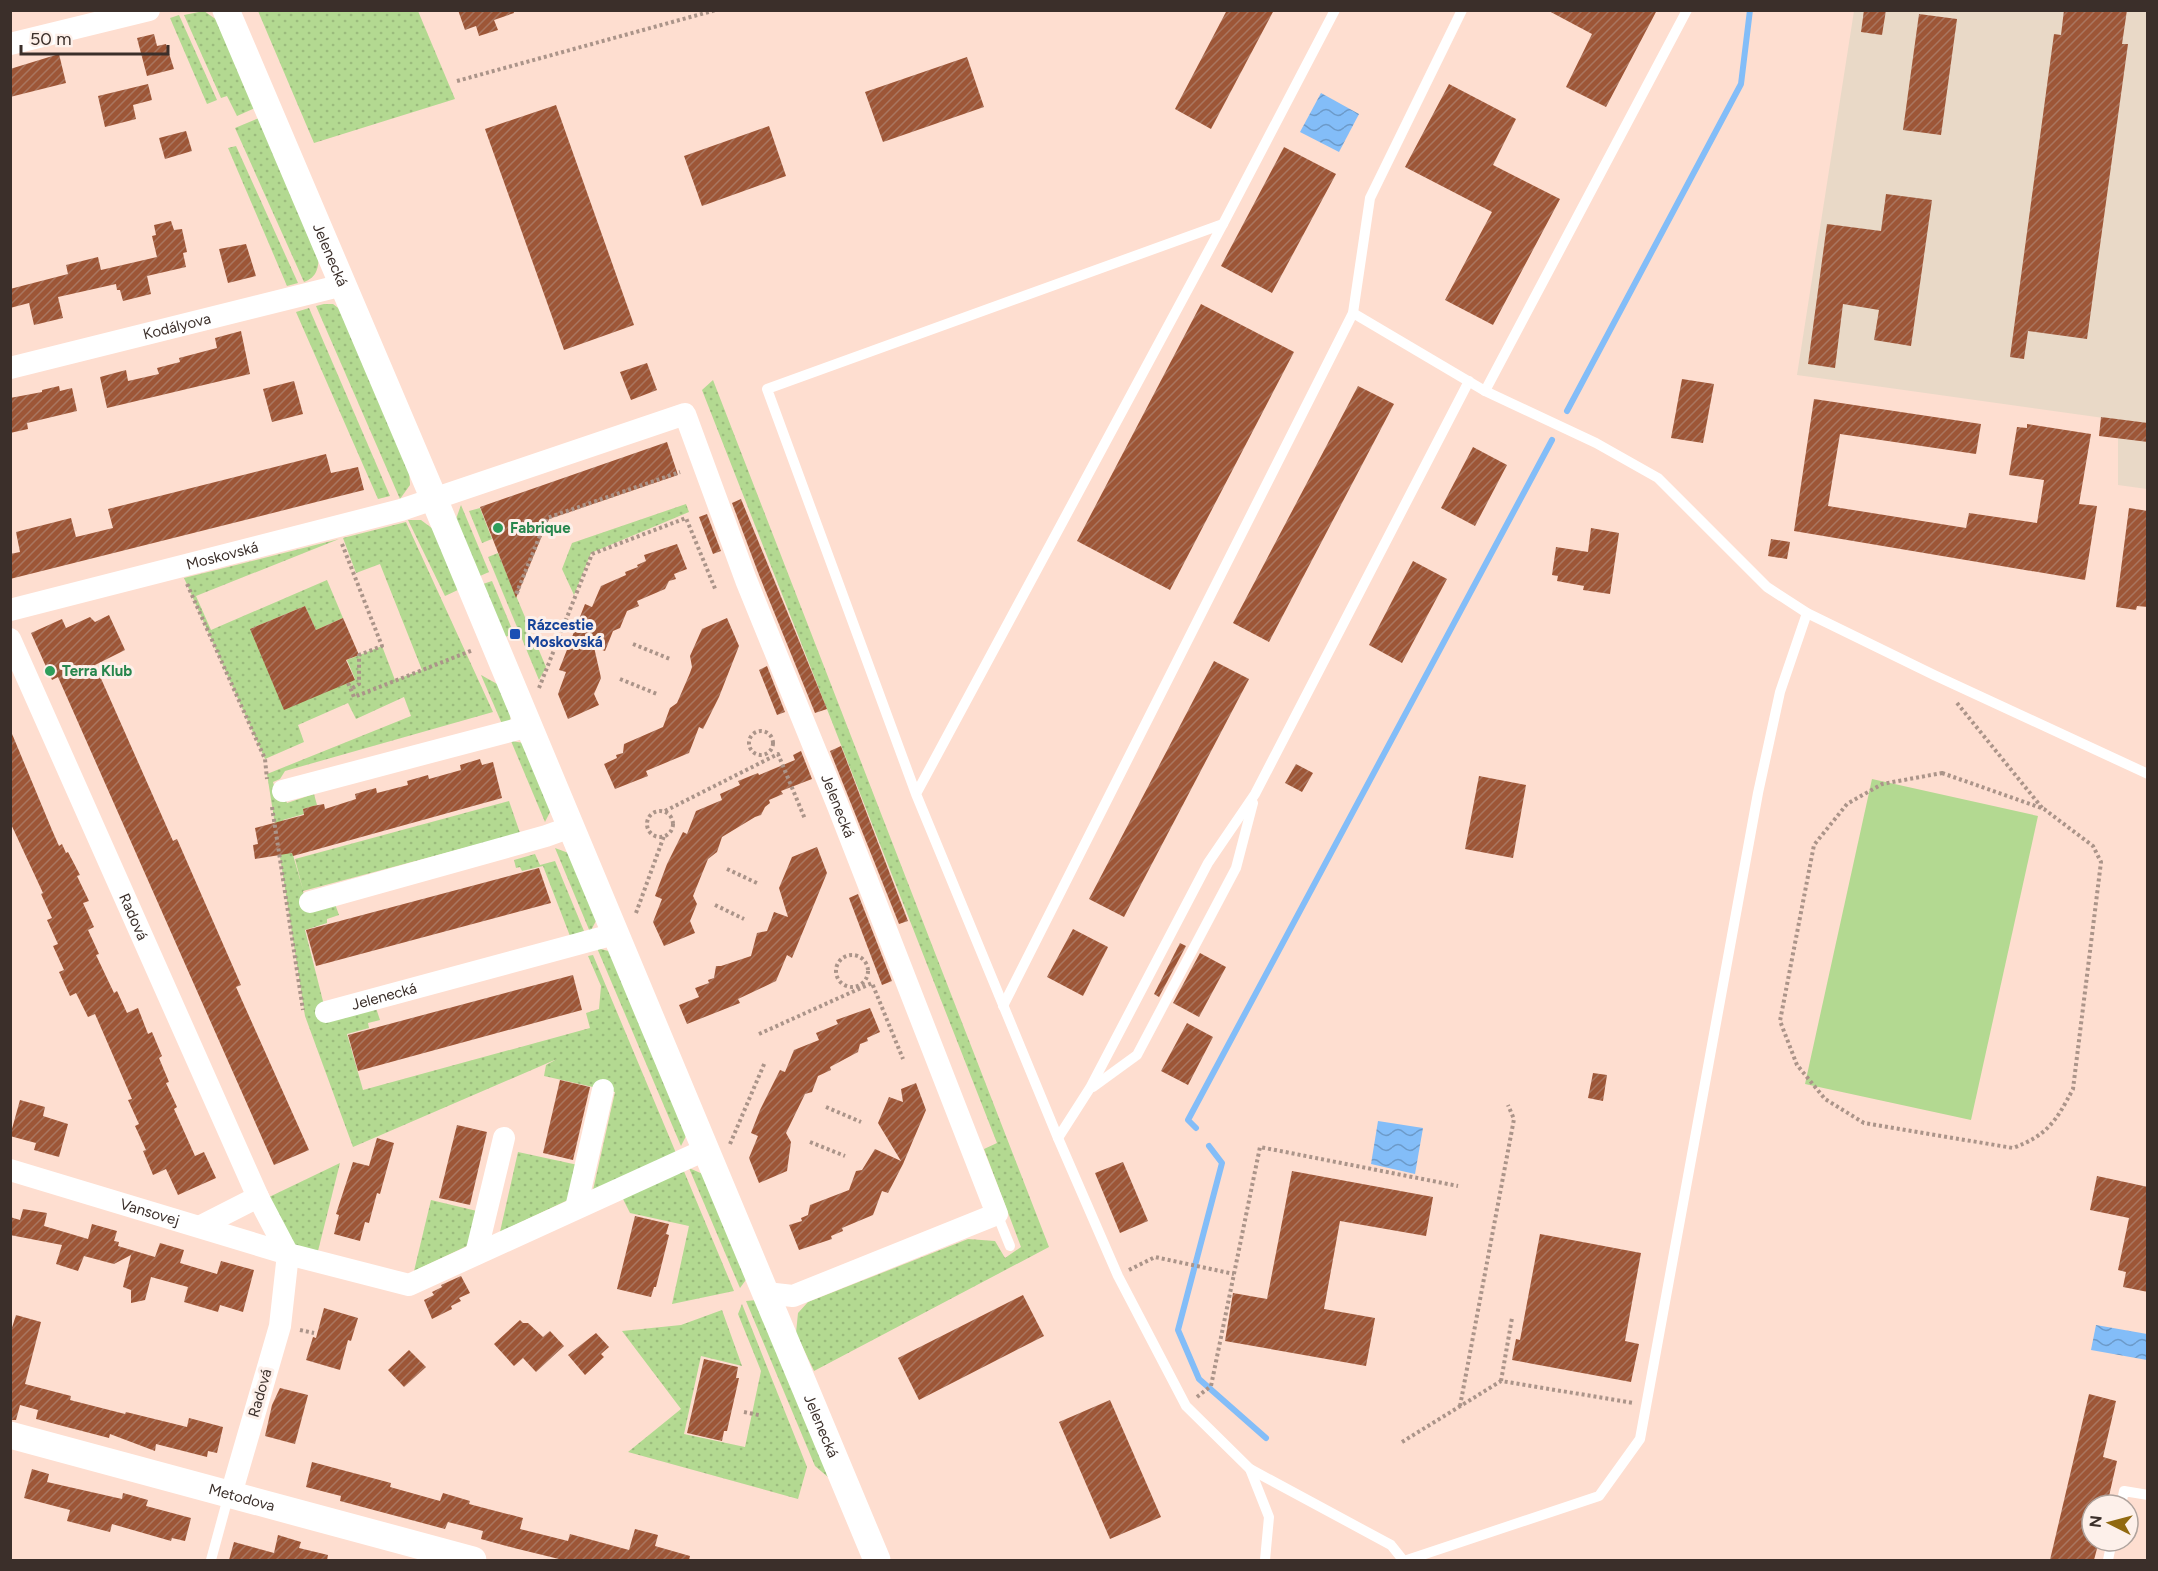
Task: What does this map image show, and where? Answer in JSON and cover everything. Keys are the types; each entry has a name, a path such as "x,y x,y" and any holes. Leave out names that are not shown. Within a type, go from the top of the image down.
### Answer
{"street":[{"path":"10,44 148,10"},
{"name":"Jelenecká","path":"226,10 344,285 615,934 718,1147 766,1293 877,1560"},
{"name":"Kodályova","path":"10,368 344,285"},
{"name":"Jelenecká","path":"434,499 685,414 746,580 842,817 997,1214"},
{"name":"Moskovská","path":"10,610 180,567 339,532 434,499"},
{"name":"Radová","path":"10,639 258,1197 288,1254 280,1326 234,1484 229,1494"},
{"path":"274,794 529,726"},
{"path":"310,902 571,827"},
{"name":"Jelenecká","path":"326,1012 615,934"},
{"path":"576,1208 603,1090"},
{"path":"476,1254 504,1138"},
{"path":"288,1254 410,1285 576,1208 718,1147"},
{"name":"Vansovej","path":"10,1170 288,1254"},
{"path":"201,1226 258,1197"},
{"path":"766,1293 793,1296 997,1214"},
{"name":"Metodova","path":"10,1435 473,1560"}],"lane":[{"path":"916,795 1223,224 1335,10"},
{"path":"1003,1006 1353,313 1370,198 1462,10"},
{"path":"1485,391 1687,10"},
{"path":"1223,224 767,389 916,795 1058,1138 1118,1276 1186,1406 1250,1469 1391,1545 1405,1560 1444,1555 1599,1496 1640,1440 1758,793 1780,692 1807,613"},
{"path":"1353,313 1485,391 1596,443 1658,478 1767,587 1807,613 1934,675 2148,774"},
{"path":"1058,1138 1090,1088 1209,864 1255,794 1469,381"},
{"path":"1090,1088 1137,1055 1236,868 1255,794"},
{"path":"997,1214 1010,1246"},
{"path":"1250,1469 1269,1517 1265,1560"},
{"path":"211,1560 229,1494"}],"path":[{"path":"457,81 716,10"},
{"path":"519,593 517,592 548,518 680,472"},
{"path":"539,688 592,554 686,518 716,591"},
{"path":"339,532 382,646 359,655 359,684 351,688"},
{"path":"180,567 265,759 274,794 303,1011"},
{"path":"348,683 354,697 493,641"},
{"path":"633,644 670,659"},
{"path":"620,679 657,694"},
{"path":"1956,702 2044,809 2093,846 2101,862 2073,1089 2057,1120 2034,1140 2013,1148 1864,1123 1825,1099 1797,1065 1780,1022 1814,845 1847,804 1882,784 1942,773 2044,809"},
{"path":"665,811 671,816 674,824 671,832 657,837 651,833 647,823 654,811 665,811 769,755 773,746 772,738 766,732 754,732 749,739 750,750 760,755 769,755 778,754 806,819"},
{"path":"636,913 664,836"},
{"path":"728,869 759,884"},
{"path":"715,905 744,919"},
{"path":"847,956 857,956 867,966 867,975 859,987 846,986 838,977 838,965 847,956"},
{"path":"759,1034 872,983 903,1059"},
{"path":"718,1147 765,1062"},
{"path":"1460,1406 1514,1119 1508,1105"},
{"path":"826,1107 861,1122"},
{"path":"810,1142 845,1156"},
{"path":"1206,1390 1211,1386 1260,1147 1458,1186"},
{"path":"1118,1276 1155,1257 1234,1274"},
{"path":"1502,1381 1512,1318"},
{"path":"1402,1442 1502,1381 1646,1405"},
{"path":"744,1412 759,1415"}],"shaded area":[{"path":"1854,11 2147,11 2147,489 2118,485 2118,420 1797,375"}],"green space":[{"path":"204,11 217,20 255,108 237,116 227,96 221,98 184,15"},
{"path":"258,11 418,11 455,99 314,143"},
{"path":"179,15 217,100 207,104 170,18"},
{"path":"259,118 319,256 316,272 312,278 304,282 235,128"},
{"path":"236,146 298,283 287,286 228,148"},
{"path":"333,304 342,311 409,468 410,485 400,499 316,306"},
{"path":"309,308 390,496 378,499 296,312"},
{"path":"713,380 1049,1247 814,1371 796,1333 798,1313 808,1302 968,1239 995,1241 1005,1258 1021,1247 984,1149 997,1143 702,390"},
{"path":"686,504 689,512 591,553 574,595 562,569 572,543"},
{"path":"461,505 489,572 480,576 456,519"},
{"path":"480,508 492,539 482,543 469,511"},
{"path":"408,520 421,520 433,529 460,589 445,596"},
{"path":"406,522 493,712 285,771 280,779 273,782 276,793 283,791 287,803 314,794 317,805 303,809 304,814 283,820 303,890 295,859 509,801 520,833 303,891 308,911 335,904 339,915 327,919 327,923 305,930 328,1021 376,1008 380,1020 368,1023 369,1028 347,1034 363,1090 590,1028 586,1013 599,1009 601,986 588,956 593,955 676,1153 593,1190 615,1092 544,1076 546,1065 557,1059 353,1147 305,1016 267,774 411,716 404,697 356,719 348,703 298,725 304,742 265,759 184,578 339,539 196,596 211,630 327,580 343,618 316,630 305,606 250,629 355,679 347,660 382,646 395,680 422,670 380,564 356,573 343,538"},
{"path":"498,553 546,667 539,680 488,557"},
{"path":"492,581 514,634 505,637 483,584"},
{"path":"481,675 499,685 511,712 510,722 502,724"},
{"path":"511,741 524,743 552,808 545,822"},
{"path":"1872,779 2038,816 1971,1120 1805,1084"},
{"path":"555,848 571,854 597,919 590,932"},
{"path":"535,854 540,865 555,861 584,931 570,936 543,866 522,871 520,867 516,868 514,860"},
{"path":"597,948 612,952 688,1132 681,1146"},
{"path":"518,1152 578,1165 570,1199 500,1232"},
{"path":"340,1163 318,1251 289,1244 265,1199"},
{"path":"689,1168 705,1175 748,1277 740,1288"},
{"path":"683,1169 734,1291 672,1304 689,1226 630,1213 622,1197"},
{"path":"431,1200 477,1211 469,1245 414,1271"},
{"path":"757,1300 835,1483 815,1466 746,1301"},
{"path":"742,1304 807,1467 798,1499 628,1452 681,1409 622,1331 681,1325 722,1310 742,1366 701,1356 684,1434 745,1447 761,1371 738,1314"}],"water":[{"path":"1321,93 1359,114 1339,152 1300,132"},
{"path":"1378,1121 1423,1128 1415,1174 1371,1164"},
{"path":"2096,1325 2147,1334 2147,1360 2091,1350"}],"building":[{"path":"458,10 513,10 514,13 494,20 498,30 479,36 476,26 465,30"},
{"path":"1227,10 1274,10 1211,129 1175,109"},
{"path":"1547,10 1657,10 1606,107 1566,87 1592,34"},
{"path":"1864,10 1886,10 1882,35 1861,32"},
{"path":"2064,10 2127,10 2122,44 2128,44 2087,339 2028,331 2024,359 2010,357 2054,34 2061,35"},
{"path":"1919,14 1957,19 1941,135 1903,130"},
{"path":"154,34 157,46 166,44 174,69 147,76 137,38"},
{"path":"59,54 66,83 10,97 10,69"},
{"path":"967,57 984,107 883,142 865,92"},
{"path":"148,84 152,100 133,105 136,119 105,127 98,96"},
{"path":"1449,84 1516,119 1493,165 1560,199 1493,325 1445,300 1492,212 1405,167"},
{"path":"556,105 634,325 564,350 485,129"},
{"path":"769,126 786,176 702,206 684,156"},
{"path":"186,131 192,151 165,159 159,138"},
{"path":"1284,147 1336,174 1272,293 1221,266"},
{"path":"1886,194 1932,200 1911,346 1874,340 1879,310 1843,304 1835,368 1808,364 1827,224 1881,231"},
{"path":"171,221 174,230 182,229 187,252 183,253 186,267 147,276 151,294 123,301 116,284 58,297 63,318 34,325 29,303 10,308 10,289 68,274 66,265 98,257 101,270 157,257 152,236 156,235 154,225"},
{"path":"246,244 256,276 228,283 219,249"},
{"path":"1201,304 1294,352 1170,590 1077,541"},
{"path":"241,331 250,374 107,408 100,377 126,370 128,381 159,374 157,368 180,362 179,358 217,348 215,338"},
{"path":"647,363 657,390 631,400 620,372"},
{"path":"1682,379 1714,384 1703,443 1671,438"},
{"path":"294,381 303,414 272,422 263,389"},
{"path":"59,386 60,391 72,388 77,411 27,423 28,429 10,433 10,398"},
{"path":"1358,386 1394,404 1269,642 1233,623"},
{"path":"1814,399 1981,424 1976,454 1840,434 1828,506 1966,528 1969,513 2037,523 2044,480 2009,475 2017,427 2027,428 2027,424 2091,434 2079,504 2097,506 2085,580 1794,531"},
{"path":"2101,417 2148,423 2148,442 2099,436"},
{"path":"667,442 678,475 549,519 516,598 480,507"},
{"path":"1473,447 1507,465 1475,526 1441,508"},
{"path":"326,454 331,473 358,467 364,490 10,579 10,554 20,552 16,532 71,518 76,537 113,528 108,509"},
{"path":"741,499 827,709 815,713 732,503"},
{"path":"2129,508 2148,511 2148,607 2137,606 2136,610 2116,607"},
{"path":"707,514 721,551 713,554 699,517"},
{"path":"1591,528 1619,533 1610,594 1583,590 1584,586 1557,581 1558,576 1552,575 1556,547 1588,552"},
{"path":"1771,539 1790,542 1787,559 1768,556"},
{"path":"677,544 687,569 674,574 676,579 669,581 665,589 637,601 639,606 627,611 620,628 613,631 605,651 594,647 601,678 594,694 599,705 568,719 558,694 566,672 559,670 585,604 592,607 601,586 638,567 637,565 646,561 644,555"},
{"path":"1413,561 1447,579 1402,663 1369,645"},
{"path":"305,606 316,630 343,618 359,655 346,660 355,680 284,710 250,629"},
{"path":"109,615 125,650 95,665 173,841 177,839 241,985 236,987 309,1150 274,1165 58,677 52,680 31,633 62,619 66,628 90,617 95,622"},
{"path":"727,618 739,646 719,697 703,729 699,727 689,753 646,771 648,776 615,789 604,764 623,753 624,744 663,727 670,708 677,703 690,673 692,667 690,656 702,629"},
{"path":"1214,661 1249,679 1124,917 1089,899"},
{"path":"767,666 785,712 777,715 759,670"},
{"path":"10,729 59,846 62,844 66,853 68,852 80,875 77,876 89,901 83,903 94,927 88,930 99,954 96,955 114,993 117,991 127,1013 138,1008 148,1034 152,1032 162,1056 159,1058 169,1082 166,1083 177,1107 174,1109 195,1156 204,1152 216,1178 178,1195 166,1169 153,1175 143,1151 146,1150 135,1126 139,1124 128,1100 132,1099 95,1014 88,1017 76,993 70,996 59,972 64,970 53,946 58,944 47,920 52,918 10,822"},
{"path":"841,746 908,921 899,924 830,751"},
{"path":"801,751 812,779 781,791 783,794 769,800 770,803 761,815 722,837 717,852 708,859 693,896 697,904 690,921 695,933 664,946 653,922 662,899 655,896 667,864 683,832 687,834 696,811 722,800 720,794 740,785 738,781 795,760 793,755"},
{"path":"480,759 482,765 493,762 502,798 293,856 292,853 255,859 253,845 258,844 255,828 304,815 303,809 313,806 324,804 325,809 356,799 355,794 365,791 376,788 377,793 408,785 407,781 428,775 429,779 461,770 460,765"},
{"path":"1296,764 1313,773 1302,792 1285,783"},
{"path":"1479,776 1526,785 1513,858 1465,849"},
{"path":"817,847 827,873 792,958 787,955 776,981 738,999 740,1003 687,1024 679,1005 699,997 695,988 709,983 708,980 714,978 716,966 751,956 757,933 767,931 774,912 788,917 779,888 792,857"},
{"path":"539,868 551,903 316,966 306,930"},
{"path":"858,894 892,981 882,985 849,898"},
{"path":"1073,929 1108,947 1083,996 1047,977"},
{"path":"1180,943 1186,946 1159,997 1154,994"},
{"path":"1200,953 1226,967 1199,1017 1173,1003"},
{"path":"573,975 582,1010 358,1071 348,1035"},
{"path":"870,1008 880,1032 860,1044 858,1052 818,1076 812,1092 805,1094 786,1133 791,1142 787,1171 759,1183 749,1158 758,1136 751,1133 780,1070 785,1072 794,1050 819,1040 816,1033 838,1024 836,1020"},
{"path":"1187,1023 1213,1037 1188,1085 1161,1071"},
{"path":"1593,1073 1607,1075 1603,1101 1588,1098"},
{"path":"560,1080 590,1087 573,1160 543,1153"},
{"path":"916,1083 926,1110 903,1164 888,1193 882,1191 873,1215 842,1228 843,1231 831,1236 832,1239 799,1250 789,1225 802,1221 801,1218 808,1215 810,1205 849,1190 856,1171 862,1170 875,1149 901,1161 878,1123 889,1097 903,1102 901,1089"},
{"path":"20,1100 45,1107 43,1116 68,1124 59,1157 34,1150 36,1143 10,1136"},
{"path":"457,1125 487,1132 470,1205 439,1198"},
{"path":"377,1138 394,1143 380,1194 377,1193 369,1223 365,1222 360,1241 334,1234 339,1215 336,1214 353,1162 369,1166"},
{"path":"1123,1162 1148,1221 1120,1233 1095,1173"},
{"path":"1292,1171 1433,1197 1426,1236 1340,1221 1324,1309 1375,1318 1366,1366 1225,1341 1233,1293 1267,1299"},
{"path":"2097,1176 2148,1187 2148,1292 2123,1287 2126,1272 2118,1270 2129,1218 2090,1210"},
{"path":"23,1209 47,1213 44,1226 88,1239 92,1224 117,1231 114,1241 119,1242 118,1246 155,1257 160,1243 184,1250 180,1263 217,1274 221,1261 254,1270 243,1312 220,1305 218,1312 184,1302 188,1287 151,1277 145,1300 131,1303 131,1290 123,1287 131,1255 114,1264 84,1256 78,1271 56,1264 62,1245 10,1235 10,1217 20,1220"},
{"path":"635,1216 669,1224 666,1234 669,1235 656,1287 651,1297 617,1289"},
{"path":"1540,1234 1641,1253 1625,1341 1639,1344 1631,1382 1512,1360 1516,1339 1520,1340"},
{"path":"461,1276 470,1293 459,1298 461,1301 451,1306 452,1309 432,1319 424,1300 434,1295 432,1292 442,1287 441,1285"},
{"path":"1023,1295 1044,1336 919,1400 898,1358"},
{"path":"324,1308 358,1318 351,1341 348,1340 340,1370 306,1360 313,1337 316,1338"},
{"path":"16,1315 41,1322 25,1384 71,1396 70,1400 125,1414 126,1412 187,1427 189,1418 223,1427 217,1453 208,1451 207,1457 156,1444 155,1451 110,1434 109,1438 36,1419 38,1410 20,1405 16,1420 10,1420 10,1334"},
{"path":"520,1320 528,1323 543,1337 550,1331 564,1346 536,1372 523,1358 514,1366 494,1344"},
{"path":"596,1333 609,1347 601,1354 604,1357 585,1375 568,1355"},
{"path":"409,1350 426,1367 404,1387 388,1370"},
{"path":"704,1359 738,1367 736,1378 739,1378 727,1431 724,1431 722,1441 687,1433"},
{"path":"280,1388 308,1395 295,1444 265,1436 272,1405"},
{"path":"2089,1394 2116,1401 2103,1457 2117,1461 2110,1493 2080,1493 2080,1553 2096,1553 2094,1560 2050,1560"},
{"path":"1110,1400 1161,1517 1110,1539 1059,1422"},
{"path":"312,1462 391,1483 390,1487 440,1501 443,1493 470,1501 469,1504 523,1518 520,1529 568,1541 570,1534 629,1550 635,1529 658,1535 655,1546 690,1556 689,1560 563,1560 514,1548 481,1539 483,1531 448,1522 445,1529 340,1501 341,1496 306,1487"},
{"path":"32,1469 49,1474 47,1482 122,1499 123,1493 148,1500 146,1506 191,1518 185,1541 172,1538 171,1541 112,1524 110,1532 67,1521 70,1510 24,1498"},
{"path":"278,1535 301,1542 299,1548 328,1555 327,1560 229,1560 234,1542 274,1553"}],"waterway":[{"path":"1567,411 1741,84 1750,10"},
{"path":"1196,1128 1188,1120 1552,440"},
{"path":"1209,1146 1222,1163 1178,1330 1199,1379 1266,1438"}],"place":[{"name":"Fabrique","path":"498,528"},
{"name":"Rázcestie Moskovská","path":"515,634"},
{"name":"Terra Klub","path":"50,671"}]}
